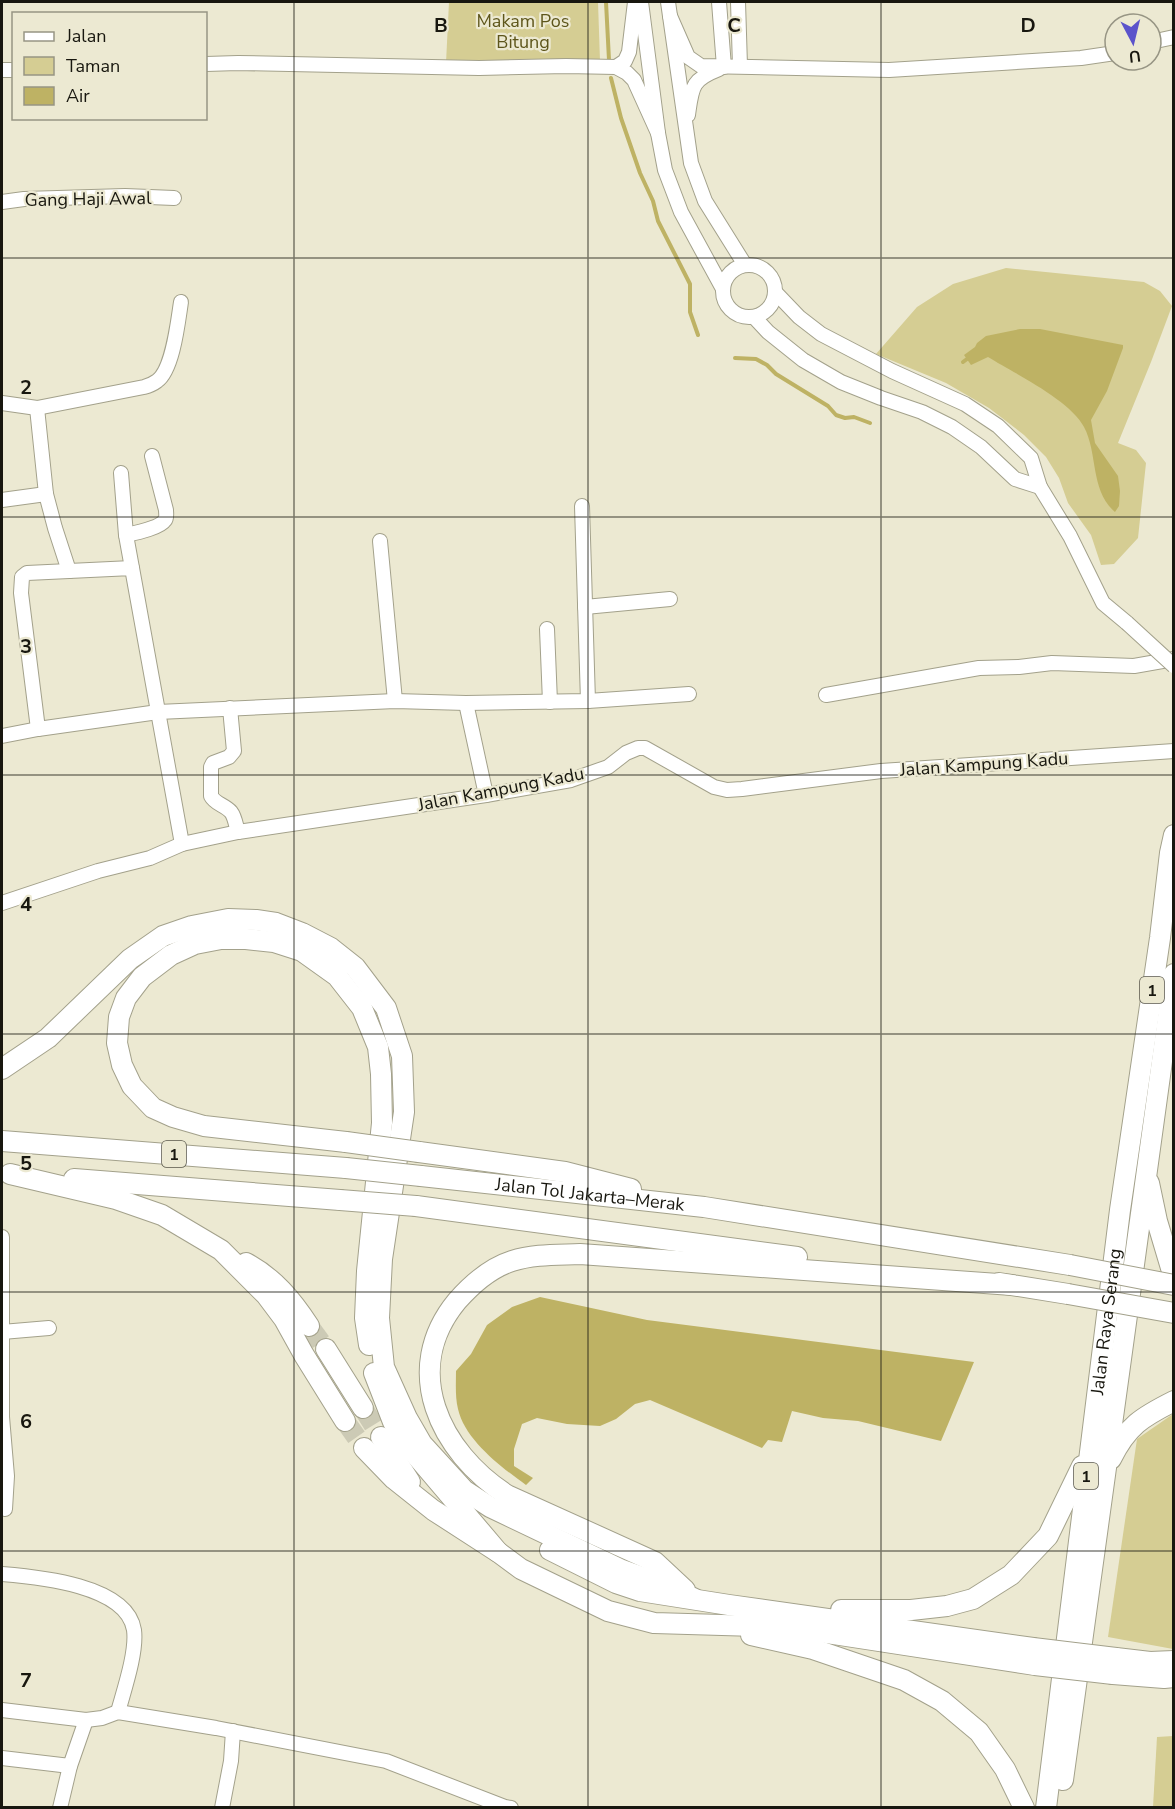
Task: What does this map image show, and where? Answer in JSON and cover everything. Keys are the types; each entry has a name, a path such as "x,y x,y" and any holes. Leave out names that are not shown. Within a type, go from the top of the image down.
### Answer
{"highway":[{"name":"Jalan Raya Serang","path":"1059,1808 1146,1168 1140,1146 1160,938 1173,835"},
{"path":"2,1069 48,1038 130,959 163,936 192,926 228,919 276,922 331,948 355,967 386,1008 402,1056 404,1112 381,1271 378,1318 384,1367 407,1418 422,1444 464,1490 490,1507 524,1538 616,1583 640,1591 1034,1656"},
{"path":"498,1552 408,1446 393,1422 372,1368 365,1318 367,1271 382,1123 381,1074 378,1047 362,1008 337,976 302,951 273,942 246,939 221,939 195,944 171,955 142,977 126,999 119,1017 117,1043 122,1065 132,1086 153,1108 172,1117 204,1126 346,1142 419,1152 565,1172 704,1207"},
{"name":"Jalan Raya Serang","path":"1046,1808 1120,1210 1140,1146 1173,974"},
{"name":"Jalan Tol Jakarta–Merak","path":"2,1141 346,1168 704,1207 1070,1265 1173,1285"},
{"path":"1146,1168 1159,1231 1173,1278"},
{"path":"5,1174 116,1199 162,1215 256,1269 280,1287 309,1326"},
{"name":"Jalan Tol Jakarta–Merak","path":"5,1174 416,1206 1012,1285 1173,1313"},
{"path":"221,1250 266,1295 284,1319 345,1421"},
{"path":"695,1599 655,1562 537,1509 499,1489 474,1470 459,1452 444,1428 434,1404 430,1384 430,1364 439,1329 452,1307 468,1289 485,1274 511,1261 543,1255 580,1254 1012,1285"},
{"path":"326,1349 363,1408"},
{"path":"1105,1473 1120,1441 1137,1423 1173,1401"},
{"path":"372,1442 394,1479 430,1508 521,1569 608,1611 654,1623 788,1628 1114,1666 1164,1678 1173,1677"},
{"path":"729,1605 853,1611 911,1610 947,1606 973,1599 1011,1575 1048,1536 1090,1450"},
{"path":"707,1625 813,1649 904,1680 942,1701 979,1732 1005,1769 1024,1808"},
{"path":"1114,1666 1173,1661"}],"street":[{"path":"616,68 625,61 629,52 634,2"},
{"path":"641,2 665,170 681,212 723,289"},
{"path":"719,2 724,67"},
{"path":"738,2 740,66"},
{"path":"669,9 688,57 701,66 889,70 1103,55"},
{"path":"669,9 691,163 705,201 745,265"},
{"path":"207,64 616,68 627,73 634,80 658,133"},
{"path":"685,132 692,90 697,81 702,75 724,67"},
{"name":"Gang Haji Awal","path":"2,202 124,195 174,198"},
{"path":"776,293 771,306 761,315 740,316 725,303 723,289 724,282 732,271 745,265 764,269 773,280 776,293 799,317 821,334 892,371 965,404 998,426 1031,458 1040,488 1070,536 1103,603 1173,666"},
{"path":"2,403 38,408 144,387 157,381 163,375 172,353 181,302"},
{"path":"754,317 768,332 803,360 841,382 922,412 952,427 981,447 1015,479 1040,488"},
{"path":"38,408 46,494 69,571"},
{"path":"126,535 158,526 165,521 166,510 152,456"},
{"path":"121,473 126,535 182,844"},
{"path":"2,500 46,494"},
{"path":"582,506 588,701"},
{"path":"380,541 395,701"},
{"path":"38,729 21,593 22,578 27,573 132,568"},
{"path":"585,607 670,599"},
{"path":"547,629 550,702"},
{"path":"826,695 980,668 1052,663 1134,666 1173,659"},
{"path":"2,736 158,711 395,701 466,703 588,701 689,694"},
{"path":"466,703 486,795"},
{"path":"230,708 234,751 229,757 213,763 211,796 212,800 230,810 238,832"},
{"name":"Jalan Kampung Kadu","path":"2,903 98,871 150,858 182,844 238,832 571,780 608,767 626,753 638,748 650,751 714,787 727,790 801,783 881,771 1173,751"},
{"path":"2,1237 2,1417 7,1476 5,1509"},
{"path":"2,1332 49,1328"},
{"path":"2,1574 42,1578 99,1593 123,1608 132,1623 134,1639 118,1712"},
{"path":"2,1710 86,1720 102,1718 118,1712 234,1731 386,1761 511,1808"},
{"path":"60,1808 70,1766 86,1720"},
{"path":"222,1808 234,1731"},
{"path":"2,1758 70,1766"}],"green space":[{"name":"Makam Pos Bitung","path":"449,2 598,2 600,61 446,63"},
{"path":"1006,268 1144,282 1160,291 1172,306 1118,443 1136,450 1146,463 1138,538 1114,564 1101,565 1091,535 1068,503 1059,478 1046,457 1024,435 989,408 946,383 876,354 917,307 953,284"},
{"path":"1173,1414 1173,1649 1108,1637 1137,1439"},
{"path":"1173,1736 1173,1807 1153,1807 1157,1737"}],"water":[{"path":"1020,329 1040,329 1123,345 1107,391 1091,420 1095,443 1118,476 1119,506 1115,512 1102,494 1088,437 1077,417 1054,397 988,357 971,365 964,355 986,336"},
{"path":"540,1297 647,1320 974,1362 941,1441 858,1421 823,1418 792,1411 782,1442 768,1440 762,1448 650,1400 635,1404 616,1419 600,1426 567,1424 537,1418 522,1424 514,1449 514,1466 533,1478 526,1485 485,1452 468,1431 457,1404 456,1371 471,1354 487,1325 512,1307"}],"waterway":[{"path":"606,2 609,60"},
{"path":"611,78 621,118 640,173 653,201 658,221 690,284 690,312 698,335"},
{"path":"735,358 756,359 828,406 836,415 845,418 854,417 870,423"},
{"path":"963,362 967,359"}],"tunnel":[{"path":"309,1326 326,1349"},
{"path":"363,1408 381,1437"},
{"path":"345,1421 364,1448"}]}
